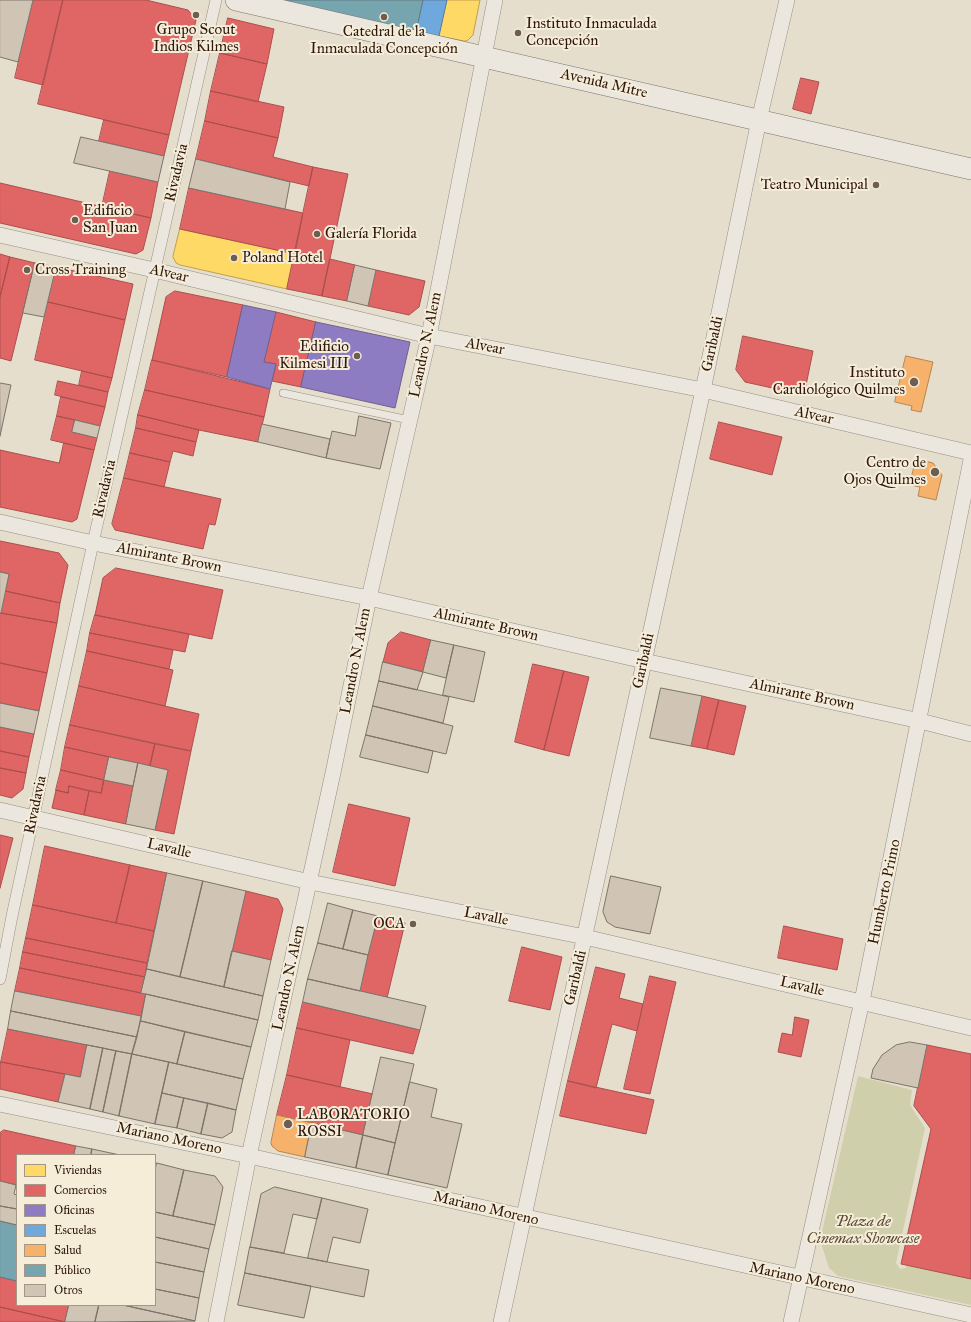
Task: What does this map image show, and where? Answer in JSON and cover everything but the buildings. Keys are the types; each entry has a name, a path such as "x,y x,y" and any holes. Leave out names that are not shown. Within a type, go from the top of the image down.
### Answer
{"main road":[{"name":"Avenida Mitre","path":"236,0 971,169"}],"street":[{"name":"Rivadavia","path":"0,979 12,916 93,543 216,0"},
{"name":"Leandro N. Alem","path":"216,1322 249,1156 334,774 368,598 429,336 495,0"},
{"name":"Garibaldi","path":"501,1322 704,390 759,120 787,0"},
{"name":"Alvear","path":"0,235 154,270 429,336 704,390 971,453"},
{"name":"Humberto Primo","path":"791,1322 862,1001 920,721 971,460"},
{"name":"Almirante Brown","path":"0,522 93,543 368,598 644,661 920,721 971,734"},
{"name":"Lavalle","path":"0,810 310,882 586,937 862,1001 971,1028"},
{"name":"Mariano Moreno","path":"0,1104 249,1156 523,1218 971,1315"}],"lane":[{"path":"283,393 409,420"}],"green space":[{"name":"Plaza de Cinemax Showcase","path":"858,1076 912,1090 910,1105 925,1128 896,1263 900,1269 906,1268 908,1250 971,1263 971,1305 838,1276 829,1268 820,1240"}],"place":[{"name":"Grupo Scout Indios Kilmes","path":"196,15"},
{"name":"Catedral de la Inmaculada Concepción","path":"384,17"},
{"name":"Instituto Inmaculada Concepción","path":"518,33"},
{"name":"Teatro Municipal","path":"876,185"},
{"name":"Edificio San Juan","path":"75,220"},
{"name":"Galería Florida","path":"317,234"},
{"name":"Poland Hotel","path":"234,258"},
{"name":"Cross Training","path":"27,270"},
{"name":"Edificio Kilmesi III","path":"357,356"},
{"name":"Instituto Cardiológico Quilmes","path":"914,382"},
{"name":"Centro de Ojos Quilmes","path":"935,472"},
{"name":"OCA","path":"413,924"},
{"name":"LABORATORIO ROSSI","path":"288,1124"}]}
